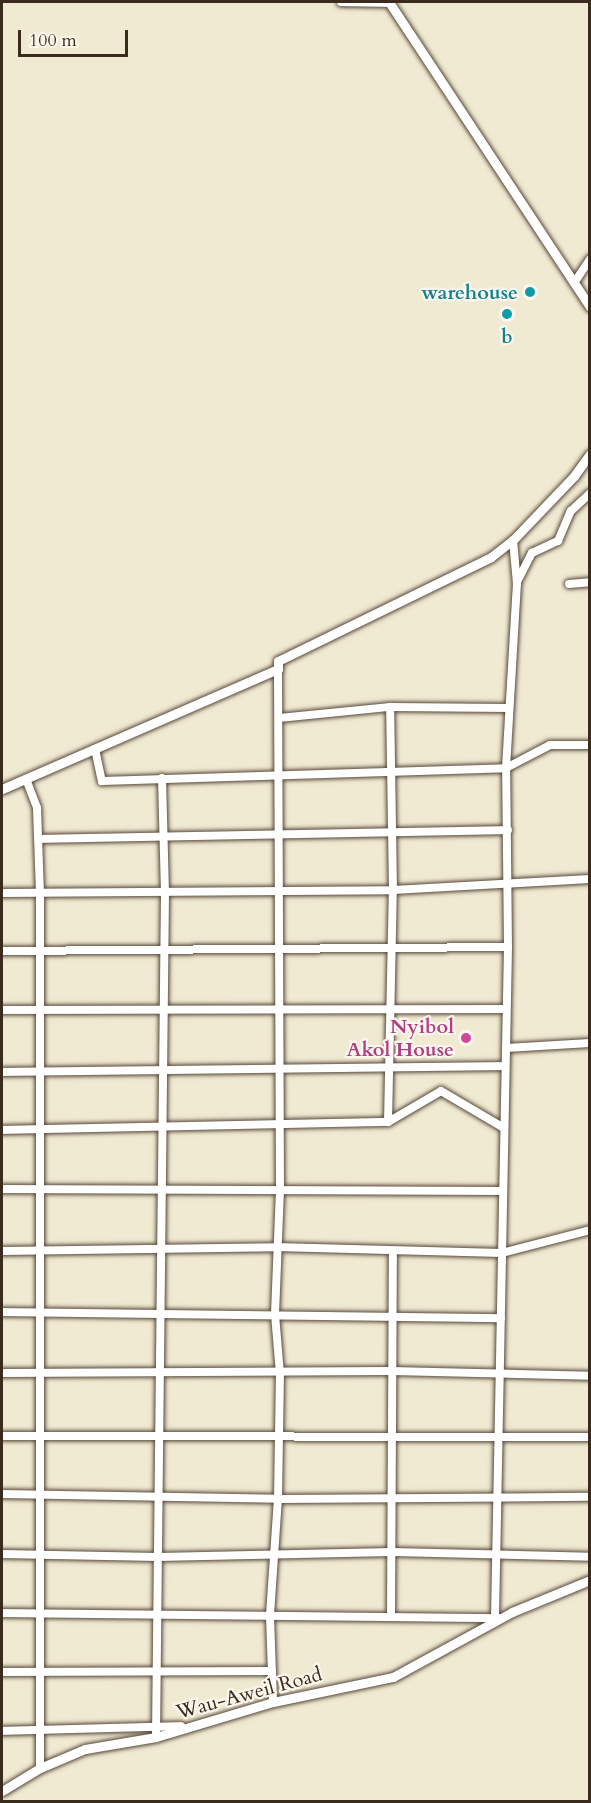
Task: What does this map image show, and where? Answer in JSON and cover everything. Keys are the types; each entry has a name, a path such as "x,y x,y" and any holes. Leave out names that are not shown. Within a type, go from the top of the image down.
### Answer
{"street":[{"path":"341,2 389,2 590,307"},
{"path":"574,283 590,259"},
{"path":"273,1702 270,1615 278,1498 280,1374 275,1314 280,1189 278,661 444,583 513,540 574,476 590,454"},
{"path":"517,584 532,554 558,541 571,511 590,493"},
{"path":"2,1613 498,1618 508,947 506,768 517,584 513,540"},
{"path":"569,584 590,582"},
{"path":"2,789 278,669"},
{"path":"279,718 390,707 509,708"},
{"path":"388,1122 393,890 390,707"},
{"path":"95,749 102,781 506,768 550,745 590,744"},
{"path":"2,1731 156,1733 165,951 165,834 162,778"},
{"path":"26,779 37,807 41,952 40,1768"},
{"path":"39,838 165,834 508,830"},
{"path":"2,893 393,890 508,887 590,879"},
{"path":"2,951 278,951 508,947"},
{"path":"2,1010 506,1009"},
{"path":"506,1048 590,1043"},
{"path":"2,1072 279,1070 506,1065"},
{"path":"2,1130 388,1122 441,1091 504,1128"},
{"path":"2,1189 503,1191"},
{"path":"2,1251 276,1247 502,1253 590,1230"},
{"path":"391,1616 393,1251"},
{"path":"2,1312 501,1318"},
{"path":"2,1373 280,1374 393,1371 500,1376 590,1376"},
{"path":"2,1436 590,1437"},
{"path":"2,1494 278,1498 590,1497"},
{"path":"2,1554 158,1557 392,1552 499,1557 590,1557"},
{"name":"Wau-Aweil Road","path":"2,1791 40,1768 85,1749 201,1724 273,1702 393,1677 498,1618 590,1580"},
{"path":"2,1672 272,1671"}],"place":[{"name":"warehouse","path":"530,292"},
{"name":"b","path":"507,314"},
{"name":"Nyibol Akol House","path":"466,1038"}]}
